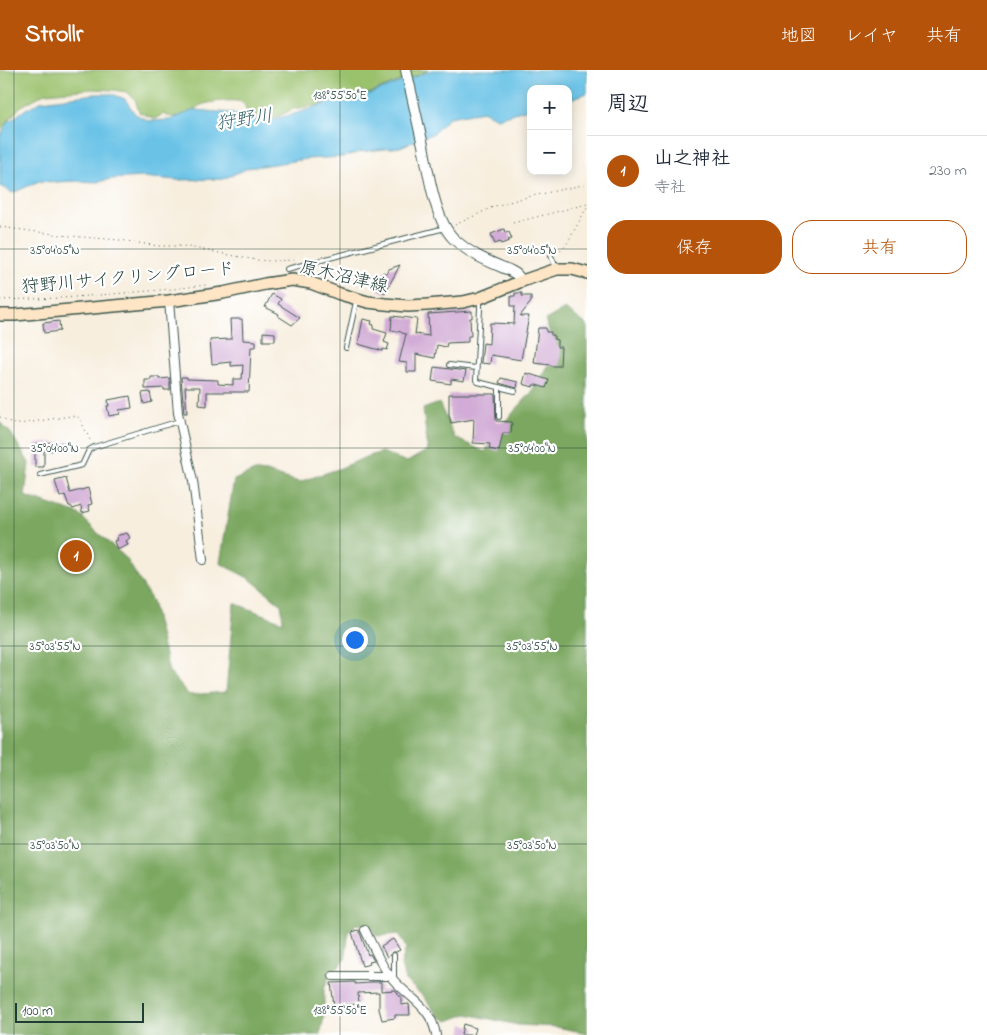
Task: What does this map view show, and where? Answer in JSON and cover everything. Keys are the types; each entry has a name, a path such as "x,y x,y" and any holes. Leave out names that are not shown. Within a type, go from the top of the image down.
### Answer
{"main road":[{"name":"原木沼津線","path":"0,315 169,301 292,280 311,283 357,300 408,306 447,304 480,298 557,269 572,269 587,273"}],"street":[{"path":"406,70 431,183 438,207 447,226 454,238 475,256 511,271 522,281"},
{"path":"169,301 179,419 193,482 203,560"},
{"path":"365,930 387,972 426,1010 433,1022 436,1035"},
{"path":"333,976 392,978"}],"lane":[{"path":"287,269 447,226"},
{"path":"551,256 557,269"},
{"path":"480,298 476,380 514,391"},
{"path":"346,348 357,300"},
{"path":"448,365 476,368"},
{"path":"499,388 499,417"},
{"path":"40,476 82,465 89,450 94,447 176,422 179,419"},
{"path":"392,978 394,955"}],"path":[{"path":"447,226 495,206 587,184"},
{"path":"512,223 587,206"},
{"path":"551,256 562,249 568,242 587,206"},
{"path":"0,227 158,246 183,246 256,260 307,260 313,263"},
{"name":"狩野川サイクリングロード","path":"0,300 73,297 173,289 209,284"},
{"path":"0,417 18,424 71,416 78,417 94,447"}],"green space":[{"path":"0,70 428,70 368,94 332,99 319,105 293,109 279,116 267,119 247,114 244,104 235,101 208,103 198,106 194,112 182,116 174,117 163,114 155,119 139,112 135,99 127,92 92,89 45,93 20,107 0,131"},
{"path":"565,309 587,325 587,1035 582,1032 556,1027 518,1025 467,1014 448,1021 438,1016 423,996 405,980 401,965 406,948 399,934 377,936 369,926 356,924 349,930 345,959 327,981 324,989 324,1017 320,1035 0,1035 0,422 11,433 29,463 25,496 79,514 126,558 152,601 169,672 189,695 226,692 234,603 283,622 281,604 250,579 220,563 234,480 255,471 266,472 299,482 382,452 407,462 428,450 423,409 439,403 455,438 485,452 501,426 531,393 557,352 545,320"}],"water":[{"name":"狩野川","path":"432,70 587,70 587,93 572,99 572,85 527,85 527,109 497,118 483,111 449,117 434,133 400,147 360,152 343,157 306,159 248,168 223,179 176,180 142,177 97,182 39,181 13,193 0,186 0,136 8,122 26,109 42,101 95,94 112,94 125,99 135,114 149,121 170,120 194,110 232,113 267,121 333,101 370,94"}],"building":[{"path":"504,229 505,233 509,232 512,239 501,244 500,242 495,244 491,234"},
{"path":"400,265 385,293 378,289 381,285 377,283 383,272 386,274 389,269"},
{"path":"515,293 522,293 522,296 531,296 531,302 520,316 529,316 521,360 491,355 490,364 481,363 483,343 489,344 490,323 514,324 515,306 511,306 511,296 515,296"},
{"path":"272,294 281,299 278,304 300,318 292,325 278,316 279,314 265,307"},
{"path":"472,311 472,318 470,318 471,336 468,336 468,342 447,343 446,347 437,345 435,358 416,354 416,372 407,372 407,363 399,362 406,334 391,330 392,316 417,319 415,334 429,336 428,314"},
{"path":"230,319 242,319 243,340 256,341 256,347 251,347 249,392 207,392 207,406 199,405 200,387 185,387 187,413 184,413 181,377 187,377 187,379 218,380 218,384 233,385 233,379 242,379 243,365 231,366 231,362 212,364 210,340 231,339"},
{"path":"363,319 372,321 373,329 387,333 384,342 389,344 387,350 383,349 383,351 358,344"},
{"path":"59,321 60,331 44,333 43,323"},
{"path":"538,328 546,328 546,332 551,332 551,335 554,335 554,339 557,340 557,347 561,347 560,366 534,363"},
{"path":"263,332 275,333 275,341 263,341"},
{"path":"434,367 466,371 464,381 451,379 451,384 432,381"},
{"path":"526,373 549,380 546,388 523,384"},
{"path":"151,377 159,377 159,379 170,378 170,390 164,390 164,388 145,389 145,380 151,380"},
{"path":"501,378 518,382 517,388 499,383"},
{"path":"150,392 152,402 144,404 142,393"},
{"path":"449,394 495,394 496,421 512,422 511,433 503,433 499,451 489,449 490,444 473,443 474,419 451,423"},
{"path":"130,396 132,408 119,410 120,414 109,416 108,400"},
{"path":"54,442 54,444 69,442 69,450 44,451 44,467 35,467 35,444"},
{"path":"66,478 70,493 88,488 92,504 88,505 90,511 82,513 81,506 73,509 69,506 65,495 60,497 55,481"},
{"path":"127,533 130,538 126,541 128,545 117,550 114,541 117,540 116,538 119,535"},
{"path":"359,930 368,955 370,954 374,961 362,966 352,932"},
{"path":"393,939 400,950 392,952 387,957 381,946"},
{"path":"355,982 355,984 381,982 381,991 395,990 398,996 401,996 401,1005 409,1004 410,1015 395,1015 395,1018 382,1020 379,1009 379,992 358,993 359,1004 334,1006 331,983"},
{"path":"463,1024 476,1028 474,1035 461,1035"}],"place":[{"name":"山之神社","path":"76,556"}]}
